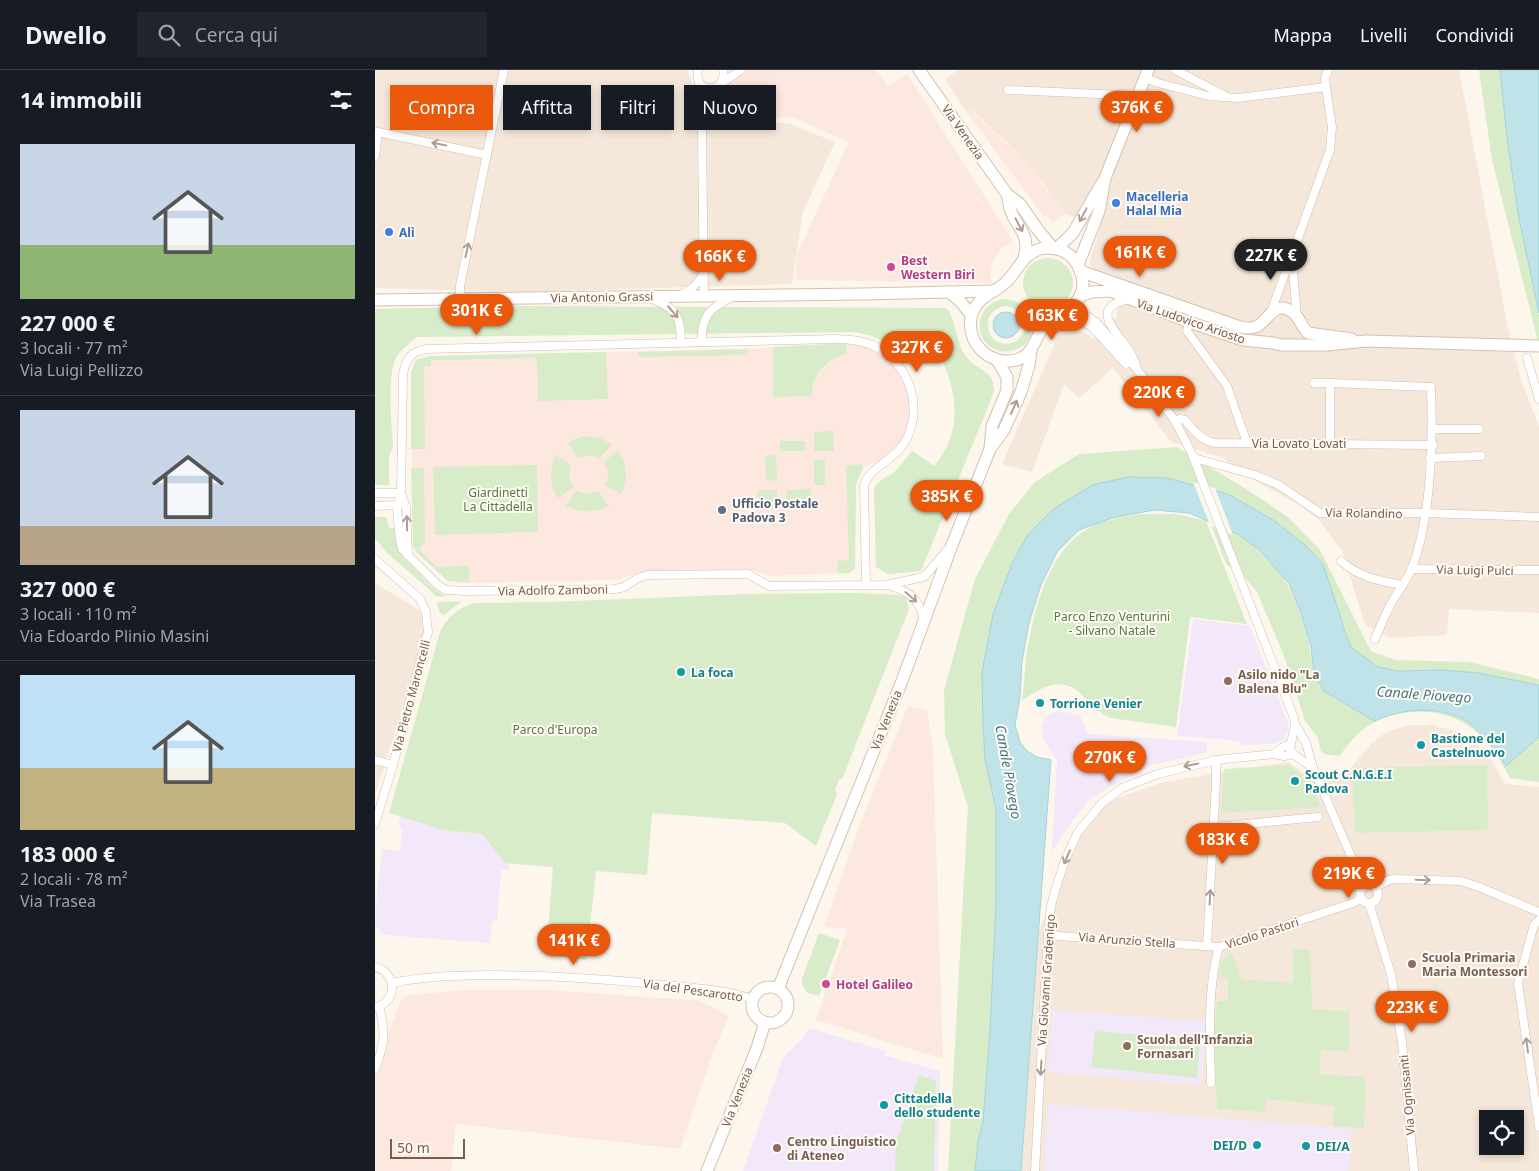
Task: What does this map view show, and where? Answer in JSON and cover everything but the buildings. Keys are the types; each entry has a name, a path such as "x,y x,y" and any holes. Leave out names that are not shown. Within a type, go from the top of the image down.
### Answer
{"main road":[{"name":"Via Venezia","path":"919,70 1007,194 1020,204 1038,230 1054,248"},
{"path":"1031,351 1014,361 997,360 983,352 971,332 971,315 982,298 1003,286 1010,279 1024,258 1039,249 1054,248 1073,233 1105,178 1146,74"},
{"path":"990,449 1004,430 1021,392 1031,351 1048,322 1059,317 1072,307 1079,298 1083,285 1079,268 1099,211 1105,178"},
{"name":"Via Venezia","path":"1007,194 1011,211 1025,237 1026,250 1024,258"},
{"name":"Via Ludovico Ariosto","path":"1054,248 1068,254 1079,268 1239,327 1256,327 1278,309 1285,309 1292,312 1298,318 1303,329 1308,333 1327,334 1365,341"},
{"name":"Via Antonio Grassi","path":"375,300 992,291"},
{"name":"Via Ludovico Ariosto","path":"1079,298 1091,292 1110,291 1189,322 1243,340 1281,345 1327,345 1365,341 1534,346"},
{"path":"949,292 961,302 971,315"},
{"name":"Via Ludovico Ariosto","path":"1269,315 1264,325 1265,333 1273,343"},
{"path":"1288,344 1297,337 1300,326 1298,318"},
{"path":"990,449 992,426 1007,390 1007,377 997,360"},
{"name":"Via Venezia","path":"778,989 925,621 952,545 990,449"},
{"path":"767,987 778,989 788,1002 786,1014 774,1022 760,1020 754,1012 753,999 761,989 767,987"},
{"name":"Via Venezia","path":"707,1171 757,1048 765,1022"}],"street":[{"path":"460,298 460,286 504,70"},
{"path":"721,84 723,70"},
{"path":"721,84 741,70"},
{"path":"1175,70 1228,98"},
{"path":"1269,315 1331,150 1332,127 1325,78 1328,70"},
{"path":"696,71 699,82 697,103 702,131 704,296"},
{"path":"1146,74 1158,83 1201,94 1228,98 1326,87"},
{"path":"699,82 702,85"},
{"path":"1008,90 1121,95 1136,101"},
{"path":"375,156 378,132 487,155"},
{"path":"1292,257 1298,318"},
{"path":"676,296 689,291 698,283 704,272"},
{"path":"702,341 701,329 709,312 722,302 737,295"},
{"path":"645,297 667,305 674,311 681,327 681,342"},
{"path":"1079,298 1078,310 1096,322 1140,373 1175,422 1194,458 1295,724 1300,730 1307,746 1313,768 1364,886"},
{"path":"1129,299 1113,304 1109,308 1107,314 1108,322 1130,352 1140,373"},
{"path":"1059,317 1081,320 1092,327 1128,367 1140,373"},
{"path":"1189,322 1187,331 1227,386 1247,443"},
{"path":"375,506 397,505 401,493 403,375 405,363 414,352 427,349 702,341 851,340 866,343 881,350 893,359 904,372 911,389 914,406 909,432 899,450 869,474 864,485 866,585"},
{"path":"1527,358 1539,399"},
{"path":"1314,383 1431,387 1433,445 1430,458 1427,513 1412,569 1390,605 1375,639"},
{"path":"1330,383 1330,443"},
{"name":"Via Lovato Lovati","path":"1175,422 1180,419 1185,420 1206,441 1215,443 1433,445"},
{"path":"1433,430 1479,429"},
{"path":"1430,458 1481,456"},
{"name":"Via Rolandino","path":"1194,458 1255,475 1279,485 1320,513 1427,513 1539,517"},
{"path":"375,493 401,493"},
{"path":"401,493 406,506 408,555"},
{"name":"Via Adolfo Zamboni","path":"397,505 400,540 403,548 439,586 451,591 615,589 638,578 654,574 748,574 769,586 886,585 924,577 952,545"},
{"name":"Via Pietro Maroncelli","path":"375,560 420,599 427,612 428,622 428,632 393,765 375,824"},
{"path":"1341,561 1363,576 1402,585"},
{"name":"Via Luigi Pulci","path":"1412,569 1539,570"},
{"name":"Via Adolfo Zamboni","path":"886,585 912,595 922,611 925,621"},
{"path":"1295,724 1290,750 1313,768"},
{"path":"1291,743 1299,738 1304,740"},
{"name":"Via Giovanni Gradenigo","path":"1274,754 1291,743"},
{"path":"1294,755 1304,754 1307,750"},
{"name":"Via Giovanni Gradenigo","path":"1035,1171 1051,906 1065,860 1078,832 1102,803 1122,788 1158,774 1216,760 1274,754 1294,755"},
{"name":"Via Pietro Maroncelli","path":"375,760 393,765"},
{"path":"1207,946 1216,760"},
{"path":"1214,826 1319,817"},
{"path":"1375,887 1389,880 1461,881 1539,912"},
{"path":"1370,884 1375,887 1378,897 1374,902 1369,903 1361,899 1359,893 1364,886 1370,884"},
{"name":"Vicolo Pastori","path":"1207,946 1219,947 1361,899"},
{"name":"Via Ognissanti","path":"1369,903 1389,962 1393,981 1402,1042 1414,1171"},
{"path":"1539,920 1534,925 1518,983 1539,1128"},
{"name":"Via Arunzio Stella","path":"1048,932 1058,936 1207,946"},
{"name":"Vicolo Pastori","path":"1211,1082 1209,1030 1213,979 1219,947"},
{"path":"375,967 383,969 393,984 390,997 377,1007 385,1030 384,1040 375,1069"},
{"name":"Via del Pescarotto","path":"393,984 411,980 461,976 552,976 693,988 735,994 753,999"}],"shaded area":[{"path":"375,70 688,70 692,85 684,85 684,130 776,130 776,123 788,123 835,142 803,212 792,284 527,292 375,288"},
{"path":"723,70 876,70 888,86 907,74 1013,241 1002,248 993,261 990,276 991,283 796,280 797,254 849,142 791,117 776,118 776,85 724,85"},
{"path":"958,70 1459,70 1508,328 1521,380 1539,427 1539,613 1449,609 1447,635 1390,638 1365,625 1343,553 1319,520 1296,503 1250,478 1221,457 1171,442 1113,368 1079,398 1064,385 1032,472 1002,464 1059,334 1081,331 1093,338 1116,317 1123,281 1095,270 1089,264 1101,225 1065,214 1042,182 1012,148 971,108 966,111 945,79"},
{"path":"970,108 1028,165 1065,214 1053,223 1047,215 1044,217 966,111"},
{"path":"847,343 875,346 893,360 912,399 909,423 900,443 882,458 863,468 856,482 855,569 849,573 769,576 750,569 663,571 640,572 618,580 469,583 448,581 417,553 413,545 411,373 416,360 431,356 747,349"},
{"path":"375,583 420,611 426,621 427,631 375,795"},
{"name":"Asilo nido \"La Balena Blu\"","path":"1193,619 1250,626 1289,726 1285,738 1274,744 1240,745 1240,741 1177,736"},
{"path":"908,706 927,710 933,749 943,1059 816,1020 847,929 824,927 859,827"},
{"path":"1060,711 1080,715 1088,734 1207,742 1207,752 1153,765 1116,783 1090,799 1069,825 1052,852 1057,760 1043,739 1041,728 1044,718"},
{"path":"1408,725 1433,725 1455,731 1475,742 1492,761 1505,784 1539,787 1539,1171 1021,1171 1039,930 1077,841 1101,809 1118,798 1160,783 1289,762 1312,779 1347,772 1371,744 1386,732"},
{"path":"401,816 444,830 482,834 505,862 510,863 509,870 501,870 497,921 492,921 490,943 384,935 375,925 382,849 400,851 402,831 398,823"},
{"path":"466,990 549,990 700,1001 729,1016 712,1055 680,1149 456,1124 451,1171 375,1171 375,1071 400,1002 409,995"},
{"name":"Scuola dell'Infanzia Fornasari","path":"1052,1010 1207,1021 1201,1085 1048,1072"},
{"path":"809,1028 886,1051 884,1055 940,1071 938,1171 743,1171 783,1058 802,1039"},
{"path":"1048,1104 1352,1129 1349,1171 1044,1171"}],"green space":[{"path":"1479,70 1500,70 1507,138 1519,219 1539,313 1539,345 1492,160"},
{"path":"1048,258 1058,260 1066,265 1071,273 1073,283 1071,293 1066,301 1058,306 1048,308 1038,306 1030,301 1025,293 1023,283 1025,273 1030,265 1038,260"},
{"path":"1002,299 1014,301 1023,306 1029,313 1032,322 1031,332 1028,340 1021,347 1011,351 999,351 990,347 984,340 980,331 980,321 983,312 991,304","holes":["1006,306 1021,314 1025,326 1019,339 1005,344 998,342 992,337 988,322 990,315 996,309"]},
{"path":"522,306 946,308 953,320 963,352 972,363 989,375 992,379 994,392 921,571 888,574 876,567 874,487 884,478 895,472 912,451 935,466 948,445 953,429 955,405 950,381 935,345 907,362 884,341 854,332 417,337 399,353 394,364 391,387 393,446 389,456 389,485 375,485 375,309"},
{"path":"847,343 846,354 826,364 817,374 812,396 773,397 773,347"},
{"path":"747,349 747,355 638,357 638,352"},
{"path":"606,352 608,399 538,401 537,358 431,360 431,366 424,366 425,449 411,449 411,373 416,360 431,356"},
{"path":"833,431 834,451 814,451 814,432"},
{"path":"583,436 600,438 612,444 600,458 590,455 578,458 568,442"},
{"path":"780,441 805,441 805,451 780,451"},
{"path":"1177,447 1288,517 1320,550 1371,651 1395,660 1469,662 1539,679 1539,685 1478,673 1444,670 1397,671 1378,667 1351,647 1323,564 1305,545 1275,521 1092,485 982,672 985,759 996,810 996,903 990,1031 983,1122 978,1141 975,1171 948,1171 968,807 945,734 944,690 975,579 1009,514 1035,482 1079,454"},
{"path":"618,450 626,472 624,488 621,494 605,485 609,473 604,462"},
{"path":"555,455 571,465 569,476 573,487 558,498 553,488 551,477"},
{"path":"776,455 777,481 766,480 765,456"},
{"path":"814,460 825,460 825,485 814,485"},
{"path":"862,464 863,468 856,484 855,569 849,573 838,574 838,561 849,560 846,466"},
{"name":"Giardinetti La Cittadella","path":"537,465 538,532 435,535 433,467"},
{"path":"411,468 424,468 425,542 419,549 436,567 469,566 469,583 448,581 417,553 413,545"},
{"path":"811,489 811,500 786,500 787,490"},
{"path":"758,490 777,490 777,509 758,509"},
{"path":"576,491 588,494 598,491 609,506 587,511 565,506"},
{"name":"Parco Enzo Venturini - Silvano Natale","path":"1142,514 1176,514 1206,521 1247,624 1190,617 1176,727 1111,718 1092,706 1075,689 1060,684 1045,687 1022,700 1027,651 1037,605 1048,576 1064,549 1087,529 1099,523"},
{"path":"375,517 387,517 390,528 395,528 402,556 435,590 447,597 435,596 387,553 375,538"},
{"path":"1210,522 1238,535 1256,547 1283,577 1293,595 1300,614 1311,654 1314,674 1374,721 1397,713 1421,710 1445,713 1468,722 1490,744 1506,766 1539,737 1539,782 1510,778 1500,760 1484,739 1467,725 1453,718 1423,712 1393,715 1378,721 1365,728 1339,756 1324,754 1321,751 1317,736 1305,721 1284,656 1257,592 1244,577 1226,564"},
{"name":"Parco d'Europa","path":"857,593 906,597 909,609 843,777 839,780 835,789 837,795 816,846 785,823 652,813 647,875 596,871 586,960 546,955 553,867 505,863 482,834 444,830 389,813 440,632 450,617 464,607 475,603 748,594"},
{"path":"462,601 444,615 440,613 437,602"},
{"path":"1288,765 1310,782 1321,807 1221,813 1224,769"},
{"path":"1487,765 1488,830 1355,833 1352,768"},
{"path":"819,933 840,940 819,996 807,993 802,984 802,979"},
{"path":"1293,948 1310,950 1312,1009 1349,1011 1349,1051 1321,1050 1319,1074 1366,1077 1364,1128 1333,1126 1334,1106 1267,1099 1265,1112 1217,1109 1214,1033 1217,1001 1228,1001 1228,978 1219,977 1222,963 1225,957 1232,952 1242,979 1293,983"},
{"path":"1095,1031 1200,1040 1197,1078 1091,1067"},
{"path":"919,1075 936,1081 934,1171 895,1171 896,1143"}],"water":[{"path":"1500,70 1539,70 1539,313 1519,219 1507,138"},
{"path":"1006,312 1016,315 1019,325 1016,335 1006,338 996,335 993,325 996,315"},
{"name":"Canale Piovego","path":"1128,477 1167,478 1228,494 1275,521 1305,545 1323,564 1351,647 1378,667 1397,671 1444,670 1478,673 1539,685 1539,737 1506,766 1477,730 1468,722 1457,717 1446,713 1421,710 1397,713 1374,721 1324,691 1314,674 1311,647 1301,613 1289,584 1260,550 1239,535 1189,513 1154,510 1112,518 1079,530 1057,552 1041,585 1029,623 1022,661 1020,697 1015,725 1020,742 1027,751 1037,757 1051,760 1021,1171 975,1171 978,1141 983,1122 990,1031 996,903 996,810 985,759 982,672 993,614 1013,561 1028,534 1052,510 1092,485"}],"pier":[{"path":"1193,482 1215,488 1233,535 1210,525"}],"place":[{"name":"Macelleria Halal Mia","path":"1116,203"},
{"name":"Alì","path":"389,232"},
{"name":"Best Western Biri","path":"891,267"},
{"name":"Ufficio Postale Padova 3","path":"722,510"},
{"name":"La foca","path":"681,672"},
{"name":"Asilo nido \"La Balena Blu\"","path":"1228,681"},
{"name":"Torrione Venier","path":"1040,703"},
{"name":"Bastione del Castelnuovo","path":"1421,745"},
{"name":"Scout C.N.G.E.I Padova","path":"1295,781"},
{"name":"Scuola Primaria Maria Montessori","path":"1412,964"},
{"name":"Hotel Galileo","path":"826,984"},
{"name":"Scuola dell'Infanzia Fornasari","path":"1127,1046"},
{"name":"Cittadella dello studente","path":"884,1105"},
{"name":"DEI/D","path":"1257,1145"},
{"name":"DEI/A","path":"1306,1146"},
{"name":"Centro Linguistico di Ateneo","path":"777,1148"}]}
